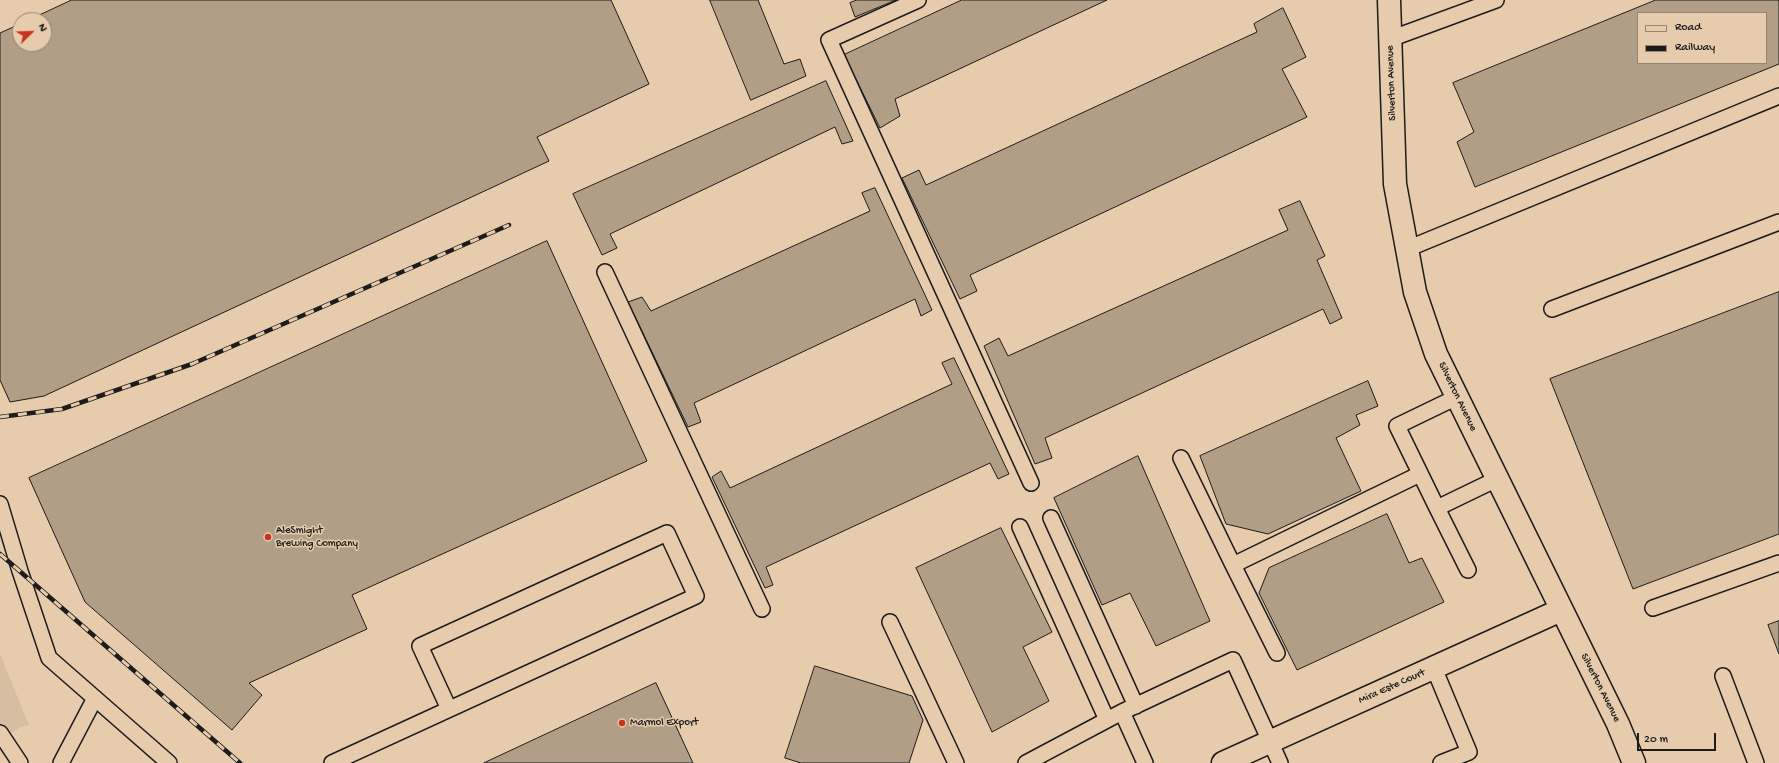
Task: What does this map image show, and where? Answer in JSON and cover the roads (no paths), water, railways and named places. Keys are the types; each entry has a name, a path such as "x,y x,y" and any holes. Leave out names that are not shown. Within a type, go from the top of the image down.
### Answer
{"street":[{"name":"Silverton Avenue","path":"1389,0 1395,184 1418,302 1436,354 1618,724 1634,763"},
{"name":"Mira Este Court","path":"1223,763 1561,610"}],"lane":[{"path":"918,0 829,40 1031,483"},
{"path":"1390,39 1496,0"},
{"path":"1407,249 1779,96"},
{"path":"1552,309 1779,222"},
{"path":"605,272 762,609"},
{"path":"1457,397 1397,426 1468,570"},
{"path":"1181,458 1277,653"},
{"path":"1234,565 1420,474"},
{"path":"1437,508 1497,478"},
{"path":"0,504 20,571 49,658 169,763"},
{"path":"1051,518 1136,706"},
{"path":"1020,527 1107,720"},
{"path":"332,763 696,596 667,533 420,646 449,709"},
{"path":"1653,608 1779,563"},
{"path":"890,622 956,763"},
{"path":"1026,763 1122,712 1233,660 1280,763"},
{"path":"1434,668 1469,752 1441,763"},
{"path":"1723,676 1756,763"},
{"path":"61,763 95,698"},
{"path":"1122,712 1145,763"},
{"path":"0,733 20,763"}],"railway":[{"path":"0,417 62,409 192,364 509,225"},
{"path":"0,554 240,763"}],"place":[{"name":"AleSmight Brewing Company","path":"268,537"},
{"name":"Marmol Export","path":"622,723"}]}
